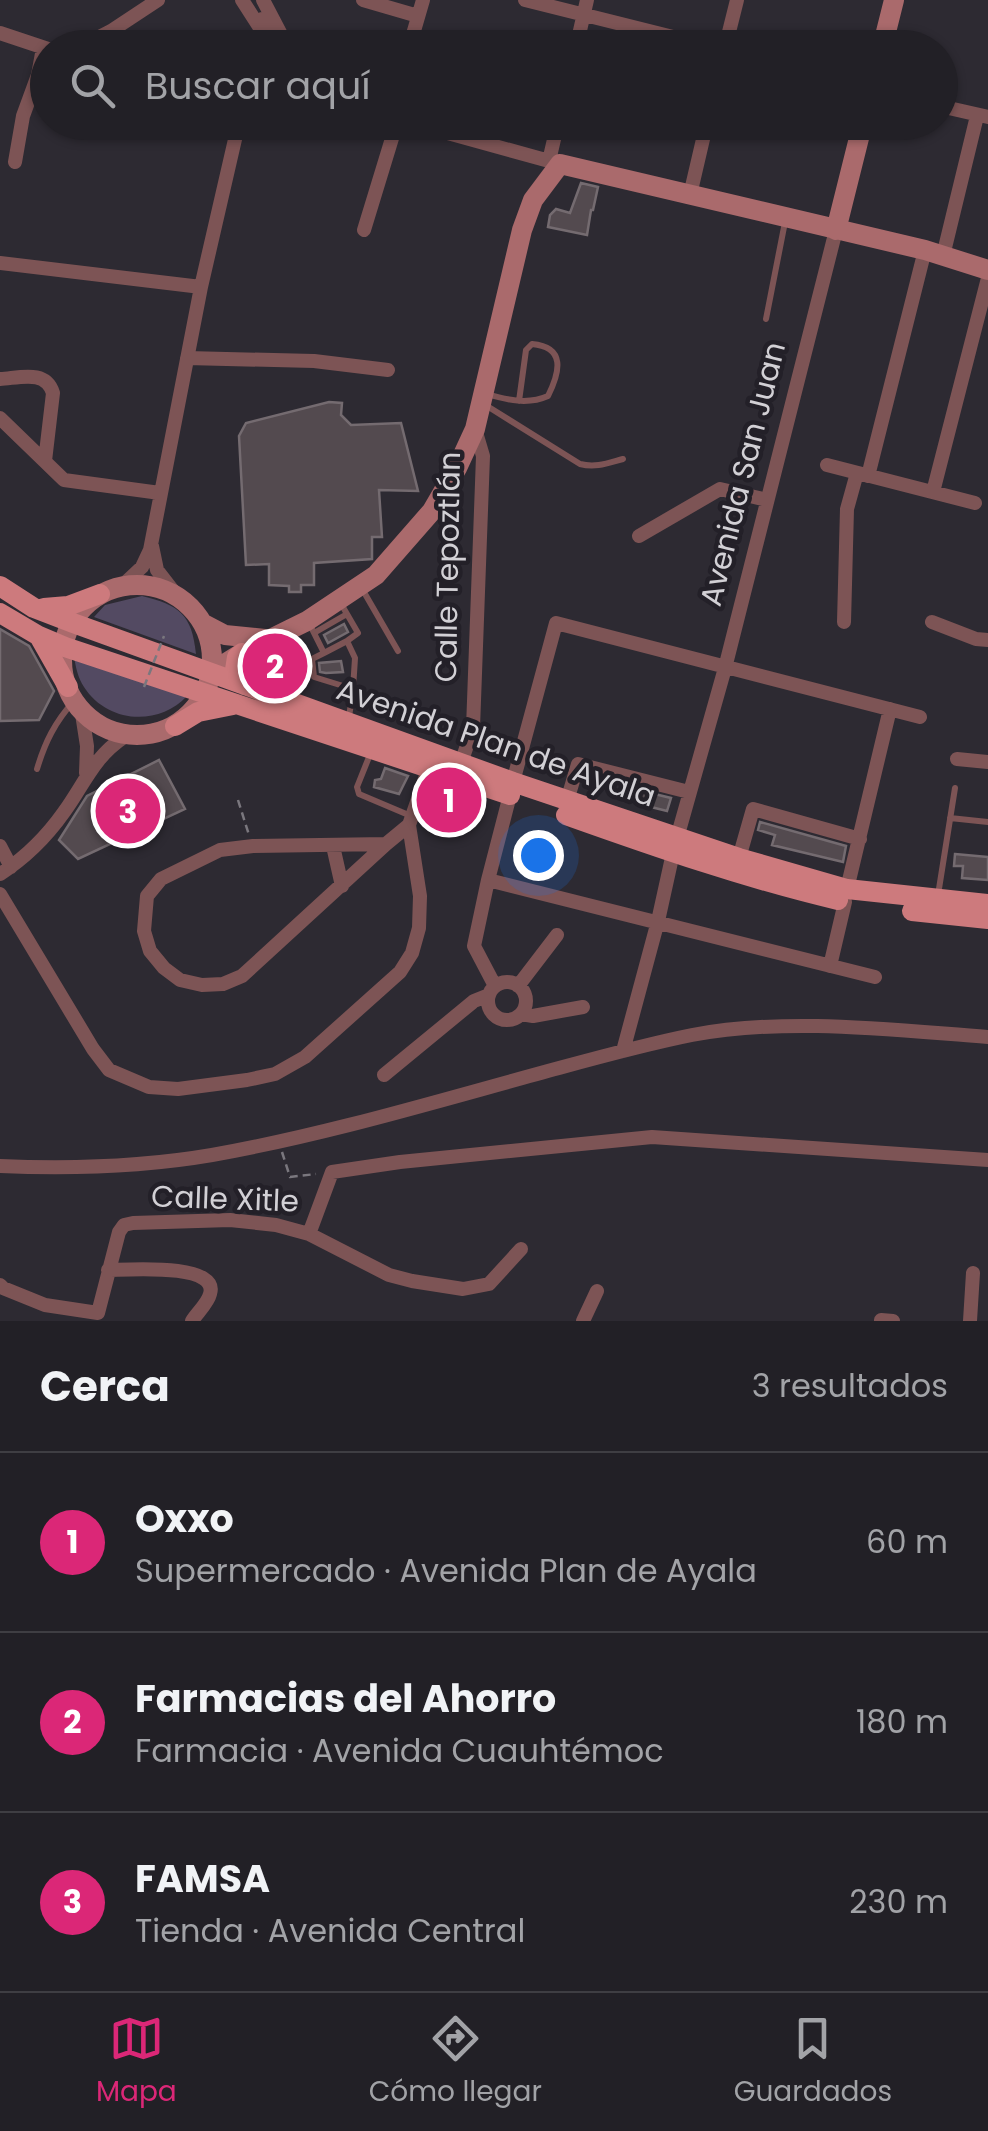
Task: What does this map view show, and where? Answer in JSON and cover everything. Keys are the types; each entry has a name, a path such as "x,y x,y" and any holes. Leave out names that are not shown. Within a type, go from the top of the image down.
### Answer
{"main road":[{"path":"886,30 894,0"},
{"name":"Avenida San Juan","path":"836,230 858,140"},
{"path":"210,673 267,639 311,627 343,608 432,511 475,429 522,230 533,200 555,162 934,253 988,270"},
{"path":"34,608 68,606 112,587 142,582 174,592 192,605 204,624 211,649 210,673 204,695 174,726"},
{"name":"Avenida Plan de Ayala","path":"0,586 34,608 210,673 245,696 372,748 429,767 567,801 675,846 739,858 846,895 901,910 988,919"},
{"path":"74,701 63,667 65,647 73,623 100,594"},
{"name":"Avenida Plan de Ayala","path":"0,612 65,647 204,695 245,696 348,723 461,763 512,789 784,887 988,904"},
{"path":"204,624 226,635 267,639"},
{"path":"39,636 74,701 102,728 124,737 159,734 186,718 245,696 234,670 242,652"}],"street":[{"path":"113,30 158,0"},
{"path":"242,0 263,30"},
{"path":"364,0 418,16"},
{"path":"414,30 422,0"},
{"path":"525,0 586,8 658,30"},
{"path":"729,30 737,0"},
{"path":"260,28 264,2"},
{"path":"264,2 279,30"},
{"path":"0,33 30,43"},
{"path":"15,162 30,97"},
{"path":"844,622 847,510 983,116 958,110"},
{"path":"126,583 142,568 152,540 186,358 234,140"},
{"path":"364,230 392,140"},
{"path":"474,140 555,162 557,140"},
{"path":"690,195 703,140"},
{"name":"Avenida San Juan","path":"622,1051 725,668 836,230"},
{"path":"0,263 201,287"},
{"path":"933,492 988,278"},
{"path":"186,358 314,362 388,370"},
{"path":"0,379 36,377 50,384 53,393 44,461"},
{"path":"0,418 64,480 160,493"},
{"name":"Calle Tepoztlán","path":"461,763 473,728 483,456 475,429"},
{"path":"827,465 975,504"},
{"path":"640,536 720,490 766,500"},
{"path":"152,540 157,570 174,592"},
{"path":"932,622 988,640"},
{"path":"583,1007 533,1016 521,1014 508,1020 494,1015 490,1010 492,991 474,946 556,623 920,717"},
{"path":"74,701 88,746 86,776"},
{"path":"830,966 890,709"},
{"path":"0,846 6,870 42,839 102,754 124,737"},
{"path":"957,760 988,762"},
{"path":"567,801 578,764 690,792"},
{"path":"386,844 220,850 161,878 147,896 144,931 150,951 180,980 223,984 242,976 342,886 386,844 410,821 429,767"},
{"path":"739,858 753,810 860,838"},
{"path":"0,894 109,1070 149,1087 178,1089 247,1080 275,1074 305,1057 400,972 412,953 419,928 420,896 410,821"},
{"path":"333,846 342,886"},
{"path":"488,880 875,977"},
{"path":"518,986 557,935"},
{"path":"384,1075 474,1001 502,983 518,986 526,999 521,1014"},
{"path":"0,1166 100,1167 210,1155 279,1142 695,1034 835,1026 988,1036"},
{"path":"332,1172 652,1137 988,1160"},
{"name":"Calle Xitle","path":"1,1290 44,1305 98,1313 124,1225 230,1220 276,1225 309,1234 332,1172"},
{"path":"309,1234 390,1275 463,1289 489,1284 521,1249"},
{"path":"108,1270 173,1270 202,1277 210,1285 210,1293 192,1321"},
{"path":"970,1321 973,1273"},
{"path":"584,1321 597,1291"},
{"path":"881,1320 893,1321"}],"lane":[{"path":"766,319 786,218"},
{"path":"482,398 519,401 541,400 551,392 558,359 549,348 532,344 526,350 519,401"},
{"path":"482,398 580,464 601,466 623,459"},
{"path":"361,586 398,650"},
{"path":"343,608 358,633 312,659 314,677 352,689"},
{"path":"311,627 324,653"},
{"path":"347,641 354,658 348,723"},
{"path":"38,769 50,732 74,701"},
{"path":"372,748 357,787 359,794 410,821"},
{"path":"936,900 955,788"},
{"path":"950,818 988,822"}],"path":[{"path":"144,687 165,638 171,640"},
{"path":"238,800 253,846"},
{"path":"279,1142 290,1178 332,1172"}],"shaded area":[{"path":"142,596 181,613 191,629 196,654 94,617 105,605"},
{"path":"74,657 187,696 162,713 133,717 119,714 94,699 84,687"}],"building":[{"path":"581,183 598,187 587,235 548,227 550,215 556,209 570,213"},
{"path":"329,402 342,403 341,415 351,425 401,423 418,491 379,490 382,537 372,537 372,559 314,563 314,585 301,585 301,592 289,592 289,586 269,585 269,564 246,565 239,436 246,423"},
{"path":"344,624 348,632 328,643 324,635"},
{"path":"0,629 29,646 54,691 39,720 0,721"},
{"path":"293,652 293,663 286,667 293,667 292,675 285,678 255,674 256,661 274,653"},
{"path":"341,661 343,672 320,672 319,663"},
{"path":"159,760 185,809 78,859 59,840 87,796"},
{"path":"385,768 408,776 399,794 374,787"},
{"path":"642,791 671,798 667,811 639,804"},
{"path":"441,796 466,798 464,811 440,809"},
{"path":"760,822 846,846 843,862 772,845 775,835 758,830"},
{"path":"955,854 988,857 988,880 962,878 963,866 954,866"}],"place":[{"name":"Farmacias del Ahorro","path":"275,666"},
{"name":"Oxxo","path":"449,800"},
{"name":"FAMSA","path":"128,811"}]}
